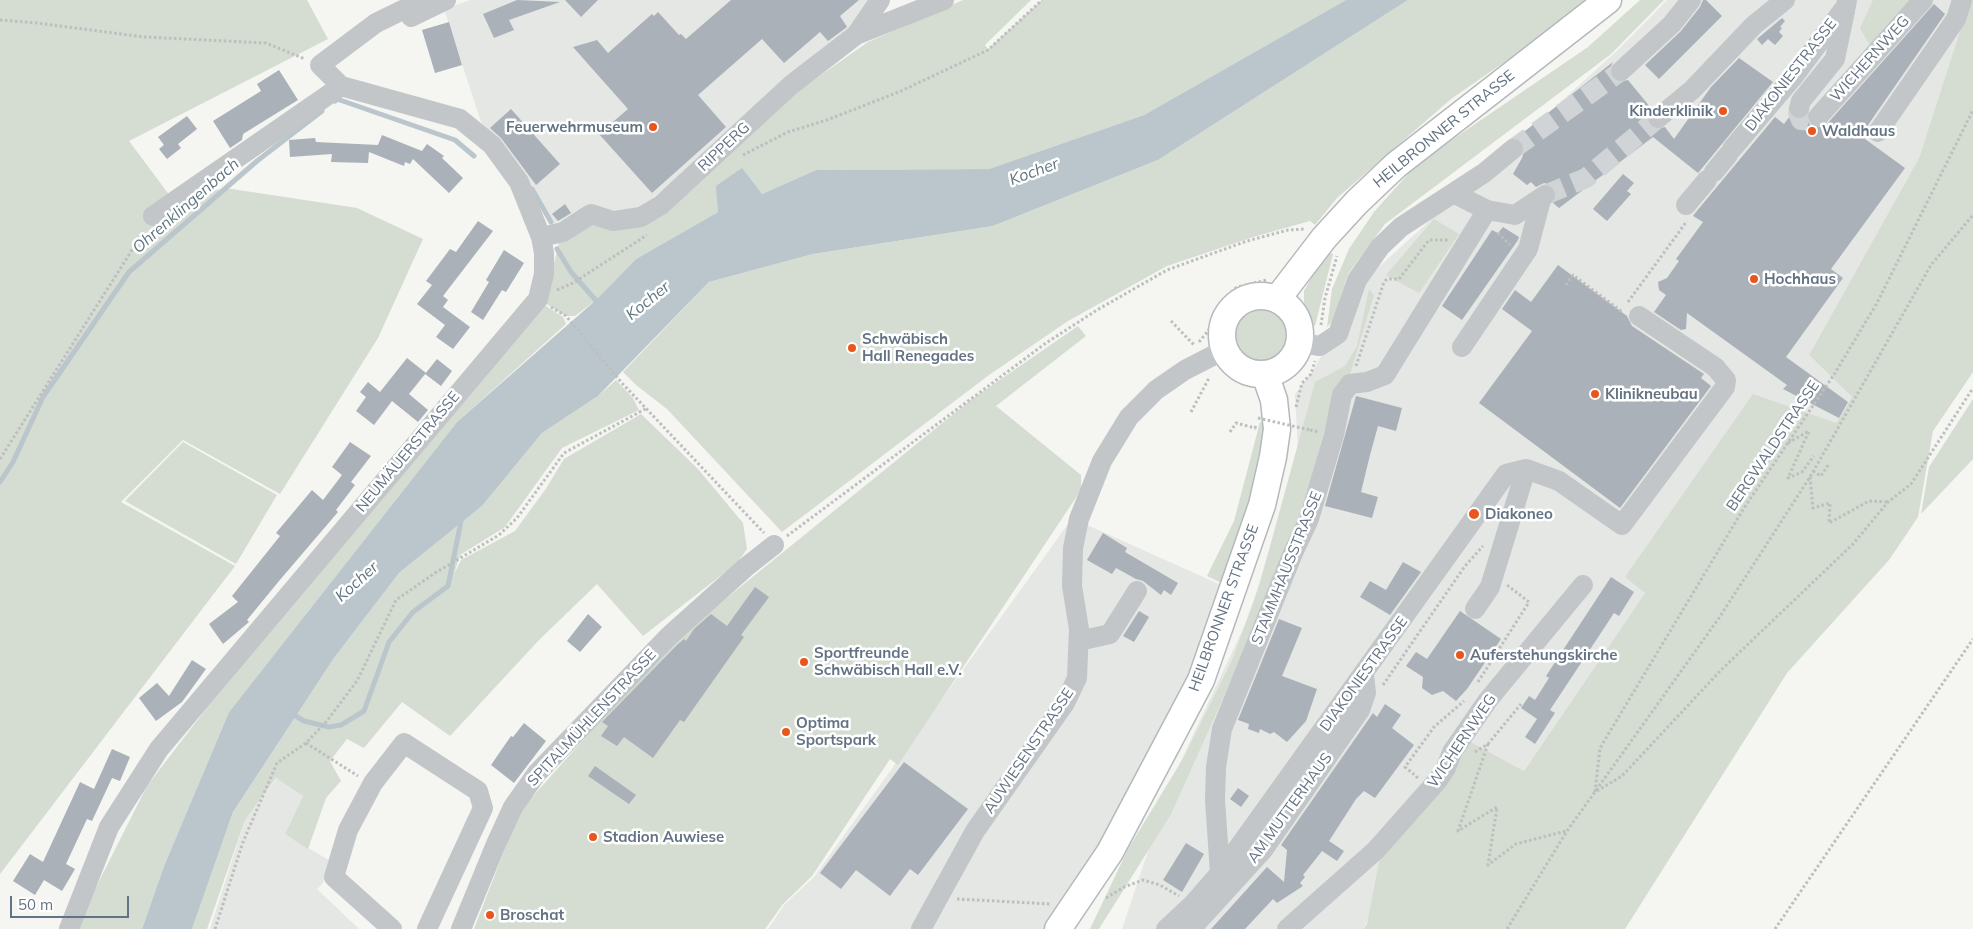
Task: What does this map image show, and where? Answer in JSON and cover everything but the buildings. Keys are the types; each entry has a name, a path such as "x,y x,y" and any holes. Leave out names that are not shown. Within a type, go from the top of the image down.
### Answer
{"main road":[{"name":"HEILBRONNER STRASSE","path":"1274,289 1357,202 1396,165 1608,0"},
{"path":"1274,289 1291,309 1310,345 1282,368 1265,374 1250,373 1237,367 1224,350 1221,336 1223,322 1230,310 1240,300 1274,289"},
{"name":"HEILBRONNER STRASSE","path":"1057,916 1110,852 1201,680 1262,505 1273,458 1277,430 1274,400 1265,374"}],"street":[{"path":"320,65 376,23 423,0"},
{"path":"342,50 446,0"},
{"name":"RIPPERG","path":"541,237 563,232 591,214 613,221 641,217 661,205 791,85 856,34 880,0"},
{"path":"856,34 944,0"},
{"path":"1621,71 1672,24 1691,0"},
{"path":"1658,118 1692,90 1754,25 1785,0"},
{"name":"WICHERNWEG","path":"1818,117 1923,0"},
{"path":"1878,132 1956,19 1962,0"},
{"name":"WICHERNWEG","path":"1799,108 1801,101 1836,59 1847,3"},
{"name":"DIAKONIESTRASSE","path":"1686,205 1794,76 1847,3"},
{"name":"NEUMÄUERSTRASSE","path":"69,929 110,827 159,749 538,299 544,274 544,253 541,237 519,182 492,145 460,119 341,86 320,65"},
{"path":"153,216 341,86"},
{"path":"1310,345 1338,334 1357,280 1380,247 1401,227 1455,194 1513,149"},
{"path":"1455,194 1487,210 1515,215 1543,197 1528,249 1462,347"},
{"path":"1350,384 1366,382 1385,375 1428,302 1470,240 1487,210"},
{"path":"1474,609 1490,587 1506,541 1526,468 1559,481 1622,525 1724,387 1726,380 1716,367 1639,316"},
{"name":"AUWIESENSTRASSE","path":"921,929 975,831 1064,703 1077,678 1079,641 1072,586 1073,548 1079,519 1102,461 1129,417 1156,390 1185,370 1224,350"},
{"name":"STAMMHAUSSTRASSE","path":"1220,873 1215,800 1216,766 1222,729 1293,553 1310,519 1334,435 1342,395 1350,384"},
{"name":"DIAKONIESTRASSE","path":"1220,873 1365,684 1506,474 1526,468"},
{"name":"SPITALMÜHLENSTRASSE","path":"461,929 513,807 537,773 668,636 746,566 774,545"},
{"name":"WICHERNWEG","path":"1287,929 1376,850 1446,768 1452,752 1488,700 1583,585"},
{"path":"1079,641 1110,634 1137,591"},
{"name":"AM MUTTERHAUS","path":"1191,929 1263,850 1360,710 1365,684"},
{"path":"392,929 334,878 342,826 404,743 478,791 483,808 505,824"},
{"path":"427,929 483,808"},
{"path":"461,853 486,867"},
{"path":"1166,929 1193,904 1220,873"}],"path":[{"path":"740,156 788,132 827,120 901,91 988,50 1042,0"},
{"path":"0,20 37,23 144,38 266,43 320,65"},
{"name":"BERGWALDSTRASSE","path":"1594,792 1600,748 1744,508 1835,373 1876,303 1973,110"},
{"path":"1566,285 1573,276 1621,311 1687,222 1686,205"},
{"path":"1507,929 1567,831 1719,618 1810,477 1931,265 1973,215"},
{"path":"0,459 153,216"},
{"path":"566,316 621,382 774,545 1046,343 1105,306 1168,270 1247,241 1288,230 1306,229 1302,237"},
{"path":"1498,233 1512,248"},
{"path":"573,283 648,234"},
{"path":"1350,384 1384,282 1388,279 1399,279 1429,240 1470,240"},
{"path":"1310,345 1340,250"},
{"path":"1190,348 1201,341 1208,331 1221,303 1237,287 1274,289"},
{"path":"1594,792 1622,776 1721,670 1853,544 1888,502 1911,484 1973,388"},
{"path":"214,929 243,842 277,762 307,741 326,722 357,681 396,600 466,554 499,535 517,518 564,453 647,408"},
{"path":"1258,418 1310,430"},
{"path":"1230,432 1236,423 1255,428"},
{"path":"1786,445 1810,431 1788,478 1802,472 1814,456"},
{"path":"1813,471 1821,476 1828,465"},
{"path":"1810,477 1813,508 1830,503 1829,523 1869,501 1888,502"},
{"path":"1365,684 1381,688 1465,566 1484,546 1506,541"},
{"path":"1478,683 1530,602 1494,576"},
{"path":"1775,929 1973,639"},
{"path":"1405,767 1434,727 1467,699"},
{"path":"1446,768 1488,744 1522,704"},
{"path":"307,741 355,774 374,783"},
{"path":"1488,744 1458,831 1497,807 1488,865 1516,844 1567,831"},
{"path":"1104,900 1110,894 1142,880 1160,885 1193,904"},
{"path":"940,894 960,900 1057,916"}],"shaded area":[{"path":"0,0 307,0 328,39 129,141 182,212 212,190 232,189 357,208 423,239 378,338 280,494 183,440 121,502 235,566 0,874"},
{"path":"471,0 881,0 744,126 640,208 586,212 552,224 543,208 481,122 444,9"},
{"path":"963,0 1031,0 985,45 988,49 1042,0 1346,0 1144,115 989,169 816,170 762,194 741,169 718,212 636,259 596,300 575,316 566,316 538,299 552,271 561,235 588,223 637,226 791,96 868,42"},
{"path":"1408,0 1590,0 1555,27 1451,99 1337,198 1315,225 1310,221 1253,237 1167,266 1068,321 989,375 782,532 667,409 636,385 623,372 709,282 813,254 993,226 1158,160"},
{"path":"1640,0 1664,0 1611,54 1385,224 1348,274 1339,301 1338,316 1327,327 1332,289 1349,249 1374,212 1418,163 1588,47"},
{"name":"Diakoneo","path":"1667,0 1970,0 1919,158 1809,355 1852,397 1835,424 1626,576 1645,593 1524,771 1469,741 1363,929 1122,929 1171,782 1250,614 1298,452 1295,394 1313,371 1360,284 1620,48"},
{"path":"1873,0 1913,0 1871,47 1860,28"},
{"path":"1970,0 1973,0 1973,372 1933,431 1918,517 1889,560 1787,673 1625,929 1363,929 1367,924 1380,857 1469,741 1524,771 1645,593 1625,577 1753,394 1836,423 1852,397 1809,355 1919,158"},
{"path":"1434,219 1459,234 1419,293 1386,275"},
{"path":"1326,252 1333,254 1315,326 1309,321 1304,311 1304,291"},
{"path":"1369,289 1374,295 1348,381 1336,388 1312,475 1284,563 1171,814 1099,929 1090,929 1128,849 1184,757 1233,658 1260,583 1315,382 1345,366 1357,346"},
{"path":"543,304 563,317 566,324 457,422 229,712 164,866 142,929 78,929 79,921 147,786 209,705 440,425"},
{"path":"1256,304 1268,304 1284,312 1290,322 1292,334 1290,346 1284,356 1268,364 1256,364 1240,356 1232,340 1232,328 1240,312"},
{"name":"Sportfreunde Schwäbisch Hall e.V.","path":"1078,326 1086,336 996,406 1081,475 1081,490 898,765 890,759 812,876 783,904 765,929 474,929 519,812 665,648 972,399"},
{"path":"616,380 633,398 639,410 562,448 505,527 460,555 454,574 461,560 515,531 545,490 564,459 641,414 698,469 743,523 747,549 737,563 643,636 597,584 539,640 450,736 402,702 364,748 347,739 330,761 341,781 326,798 308,849 285,834 303,796 276,778 245,820 207,929 192,929 233,812 334,658 399,573 482,506 542,433 598,396"},
{"path":"1973,399 1973,459 1921,514 1929,467"},
{"path":"1260,422 1264,423 1263,456 1228,586 1207,576 1234,521"},
{"path":"183,442 277,495 236,564 125,501"},
{"path":"1068,524 1085,524 1221,585 1201,680 1058,929 768,929 784,905 814,877"},
{"path":"277,778 303,796 285,834 332,862 322,884 317,889 359,929 210,929 245,820"}],"water":[{"name":"Kocher","path":"1346,0 1408,0 1158,160 993,226 813,254 709,282 598,396 542,433 482,506 399,573 334,658 233,812 192,929 142,929 164,866 229,712 457,422 596,300 636,259 718,212 716,186 742,168 762,194 816,170 989,169 1144,115"}],"waterway":[{"name":"Ohrenklingenbach","path":"335,101 337,99 455,140 474,156"},
{"name":"Ohrenklingenbach","path":"0,482 13,462 43,397 129,272 257,161 322,111"},
{"name":"Ohrenklingenbach","path":"532,189 551,222"},
{"name":"Ohrenklingenbach","path":"557,249 571,272 599,304"},
{"path":"291,713 304,721 329,727 341,725 364,711 389,642 413,612 448,586 462,516"}],"tunnel":[{"path":"1513,149 1621,71"},
{"path":"1799,108 1798,113 1801,120 1812,121 1818,117"},
{"path":"1545,195 1586,178 1658,118"}],"place":[{"name":"Kinderklinik","path":"1723,111"},
{"name":"Feuerwehrmuseum","path":"653,127"},
{"name":"Waldhaus","path":"1812,131"},
{"name":"Hochhaus","path":"1754,279"},
{"name":"Schwäbisch Hall Renegades","path":"852,348"},
{"name":"Klinikneubau","path":"1595,394"},
{"name":"Diakoneo","path":"1474,514"},
{"name":"Auferstehungskirche","path":"1460,655"},
{"name":"Sportfreunde Schwäbisch Hall e.V.","path":"804,662"},
{"name":"Optima Sportspark","path":"786,732"},
{"name":"Stadion Auwiese","path":"593,837"},
{"name":"Broschat","path":"490,915"}]}
